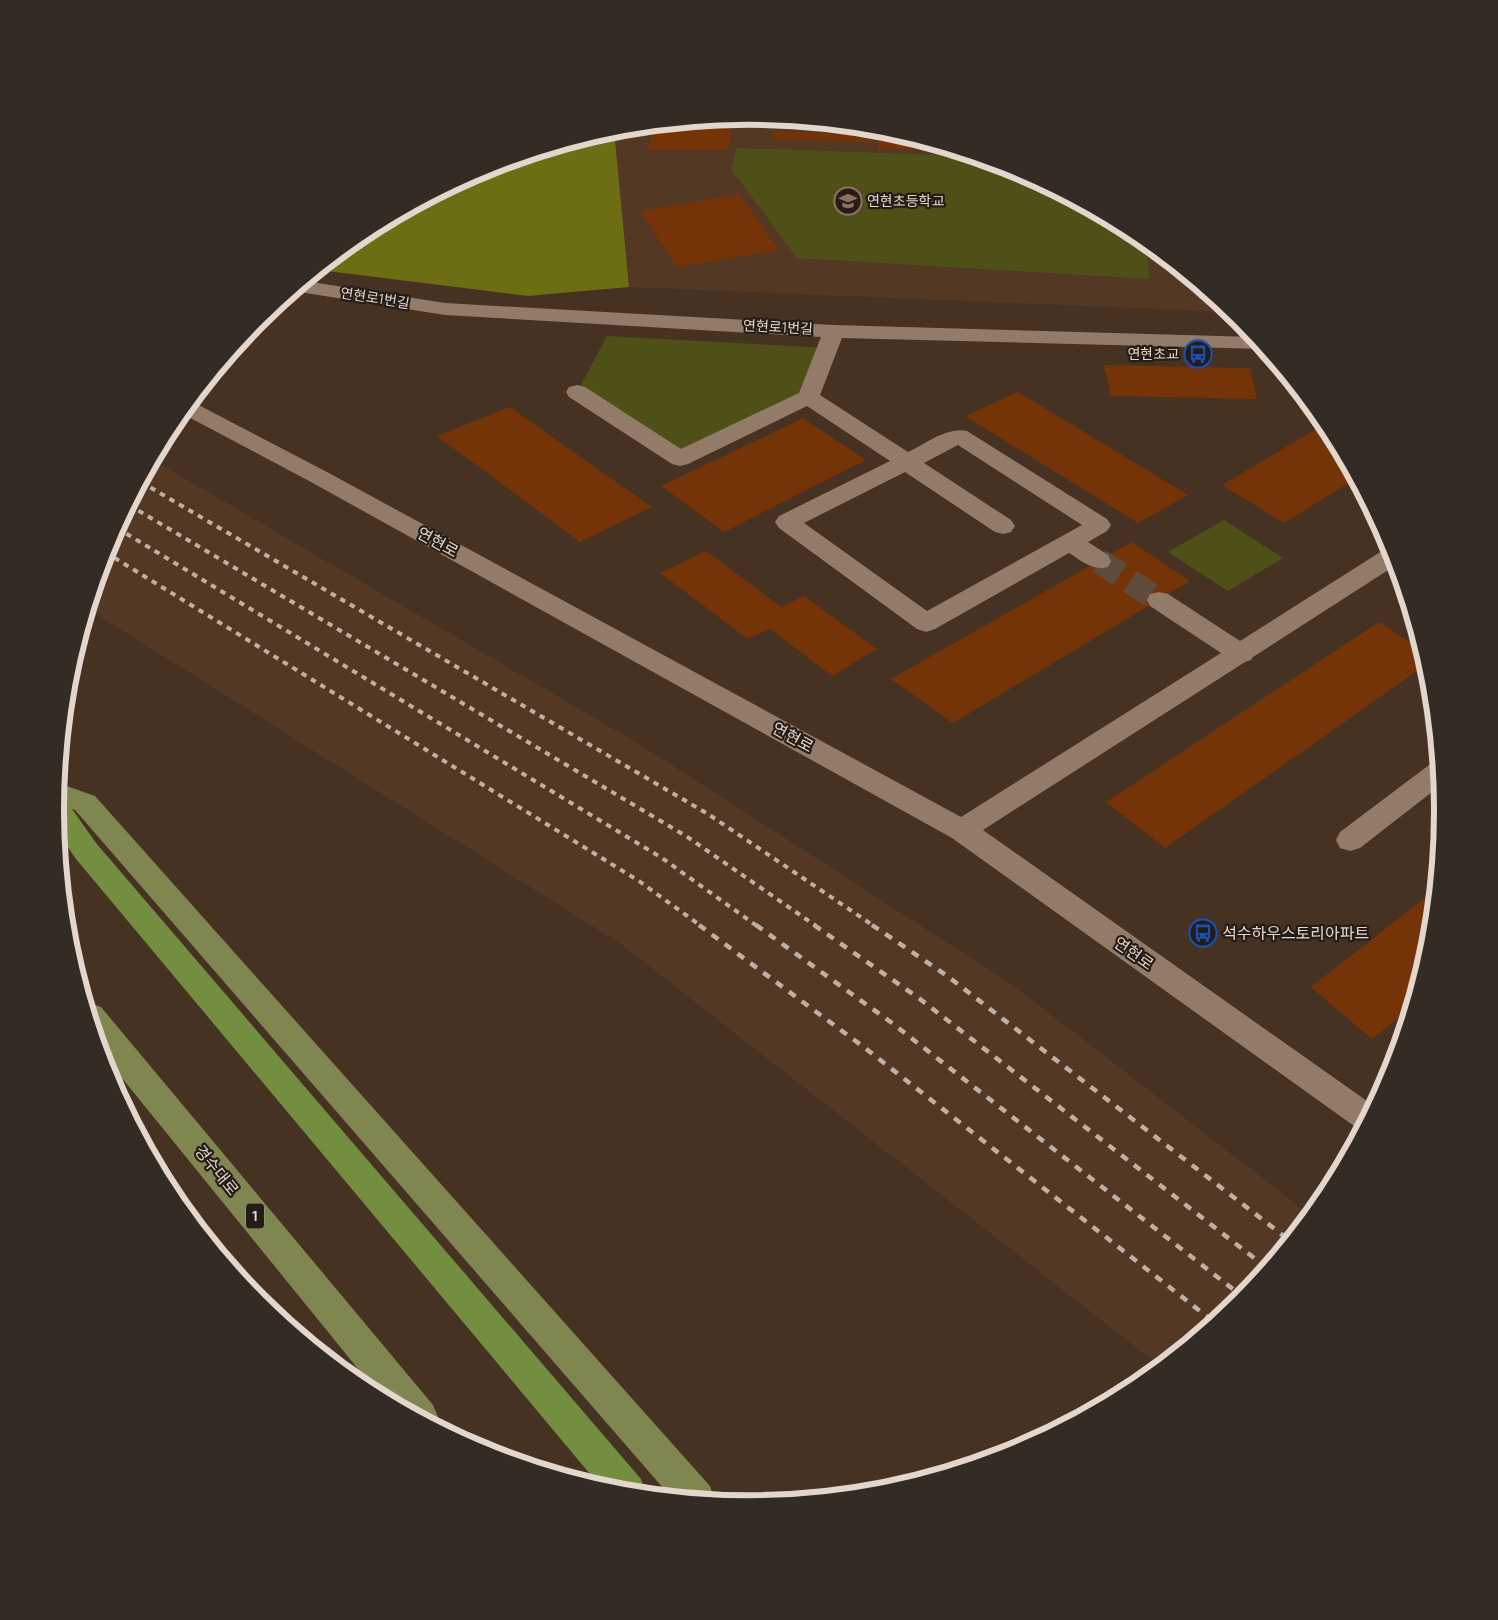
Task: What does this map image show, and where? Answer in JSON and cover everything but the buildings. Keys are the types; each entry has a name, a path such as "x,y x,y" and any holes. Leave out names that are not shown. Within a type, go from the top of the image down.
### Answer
{"highway":[{"path":"64,820 86,852 620,1483"}],"main road":[{"path":"64,796 85,803 691,1493"},
{"name":"경수대로","path":"99,1027 411,1405"}],"street":[{"name":"연현로1번길","path":"306,287 445,310 834,331 1250,343"},
{"path":"577,392 680,459 808,396 834,331"},
{"path":"808,396 1003,526"},
{"name":"연현로","path":"192,410 328,482 962,830 1362,1116"},
{"path":"959,436 1099,525 1070,542 926,623 787,522 959,436"},
{"path":"1070,542 1099,561"},
{"path":"962,830 1387,561"},
{"path":"1159,600 1242,654"},
{"path":"1350,840 1433,776"}],"shaded area":[{"name":"연현초등학교","path":"704,126 794,126 883,138 926,148 969,161 1011,177 1052,195 1130,240 1166,266 1219,312 629,287 615,138"},
{"path":"615,138 629,287 528,296 326,271 368,240 446,195 529,161"},
{"path":"737,148 950,155 1011,177 1052,195 1130,240 1146,252 1150,279 797,258 731,169"},
{"path":"607,336 827,348 808,397 680,459 577,392"},
{"path":"158,463 641,745 1014,986 1305,1211 1264,1262 1234,1295 1201,1325 1155,1362 621,944 93,612 116,548 134,507"},
{"path":"1224,520 1283,558 1228,591 1168,552"}],"tunnel":[{"path":"1099,561 1159,600"}],"railway":[{"path":"146,485 708,814 874,926"},
{"path":"134,508 686,836 816,926"},
{"path":"123,532 662,858 757,926"},
{"path":"113,557 639,881 701,926"},
{"path":"699,925 865,1048 1209,1318"},
{"path":"756,925 892,1023 1237,1292"},
{"path":"814,925 920,999 1262,1264"},
{"path":"872,925 946,975 1285,1237"}],"place":[{"name":"연현초등학교","path":"848,201"},
{"name":"연현초교","path":"1198,354"},
{"name":"석수하우스토리아파트","path":"1203,933"}]}
